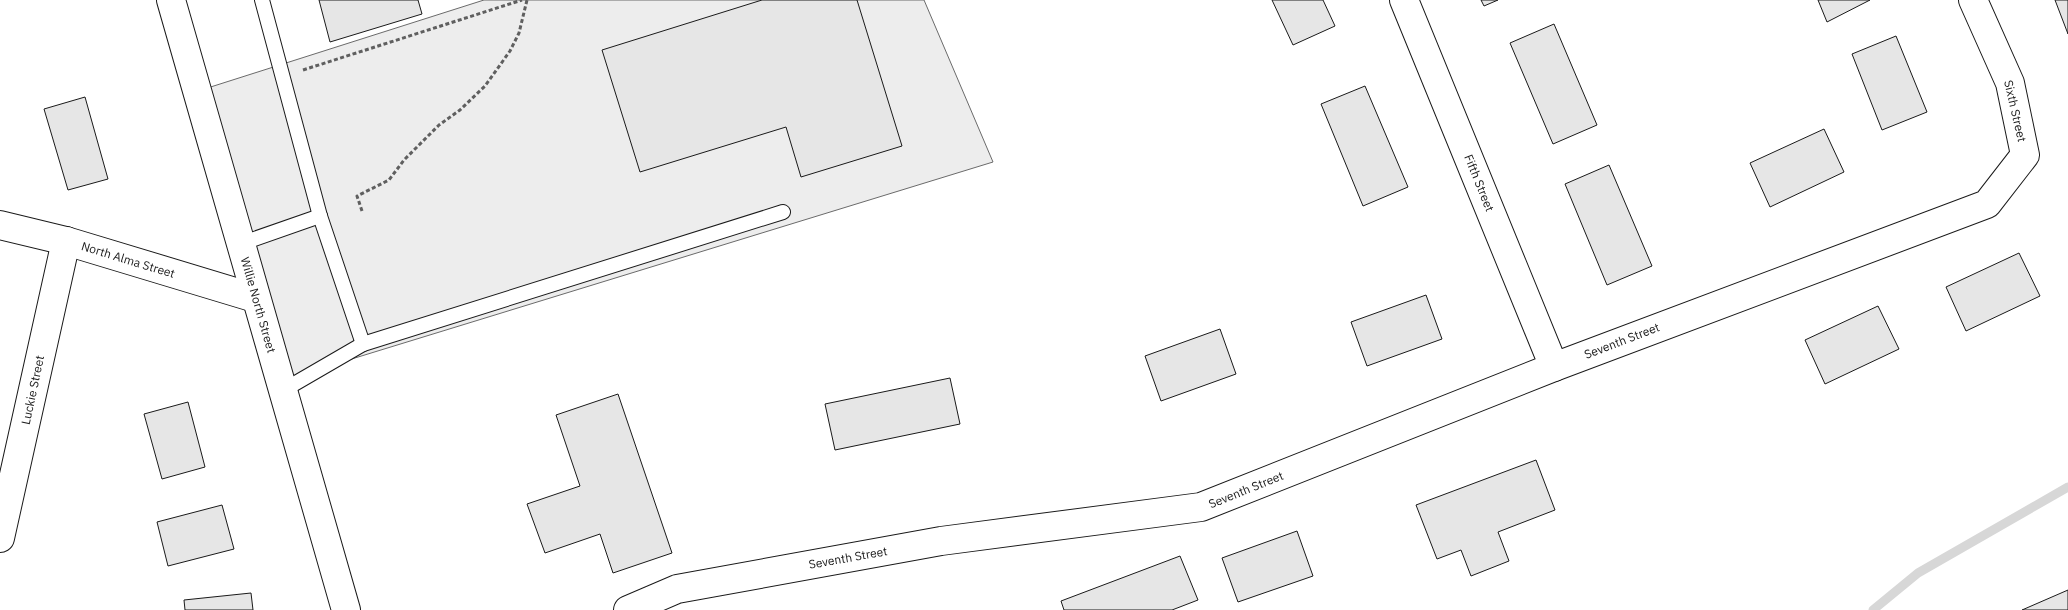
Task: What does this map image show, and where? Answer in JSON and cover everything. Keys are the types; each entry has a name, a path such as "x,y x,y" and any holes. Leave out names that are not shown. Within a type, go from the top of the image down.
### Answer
{"street":[{"name":"Willie North Street","path":"171,0 346,610"},
{"name":"Fifth Street","path":"1404,0 1554,367"},
{"name":"Sixth Street","path":"1835,262 1987,204 2025,155 2010,83 1973,0"},
{"name":"North Alma Street","path":"0,225 66,241 255,298"},
{"name":"Luckie Street","path":"0,538 66,241"},
{"name":"Seventh Street","path":"628,610 677,589 902,548 1201,507 1554,367 1835,262"}],"lane":[{"path":"262,0 320,216 363,344"},
{"path":"282,391 363,344 783,212"},
{"path":"240,244 320,216"}],"path":[{"path":"282,77 522,0"},
{"path":"362,211 357,196 389,180 404,160 438,125 460,110 485,86 510,51 519,32 527,0"}],"shaded area":[{"path":"484,0 924,0 993,162 280,381 198,91"}],"building":[{"path":"319,0 418,0 422,14 330,42"},
{"path":"762,0 857,0 902,146 801,177 786,127 640,172 602,50"},
{"path":"1272,0 1323,0 1335,26 1293,45"},
{"path":"1481,0 1498,0 1484,6"},
{"path":"1818,0 1870,0 1827,22"},
{"path":"2055,0 2068,0 2068,34"},
{"path":"1554,24 1597,125 1553,144 1510,43"},
{"path":"1896,36 1927,112 1882,130 1852,54"},
{"path":"1365,86 1408,187 1363,206 1321,104"},
{"path":"85,97 108,179 68,190 44,109"},
{"path":"1824,129 1844,172 1770,207 1750,163"},
{"path":"1609,165 1652,266 1607,285 1565,184"},
{"path":"2019,253 2040,296 1966,331 1946,287"},
{"path":"1426,295 1442,339 1367,366 1351,322"},
{"path":"1878,306 1899,349 1825,384 1805,340"},
{"path":"1220,329 1236,374 1161,401 1145,356"},
{"path":"950,378 960,424 835,450 825,404"},
{"path":"618,394 672,553 613,573 600,534 545,553 527,504 580,486 556,415"},
{"path":"188,402 205,467 162,479 144,414"},
{"path":"1536,460 1555,510 1498,532 1509,561 1471,576 1461,550 1437,559 1416,505"},
{"path":"222,505 234,549 168,566 157,522"},
{"path":"1297,531 1313,576 1238,602 1222,558"},
{"path":"1180,556 1198,600 1172,610 1064,610 1061,601"},
{"path":"2068,590 2068,610 2022,610"},
{"path":"251,593 253,610 185,610 184,600"}],"waterway":[{"path":"1873,610 1918,573 2068,487"}]}
